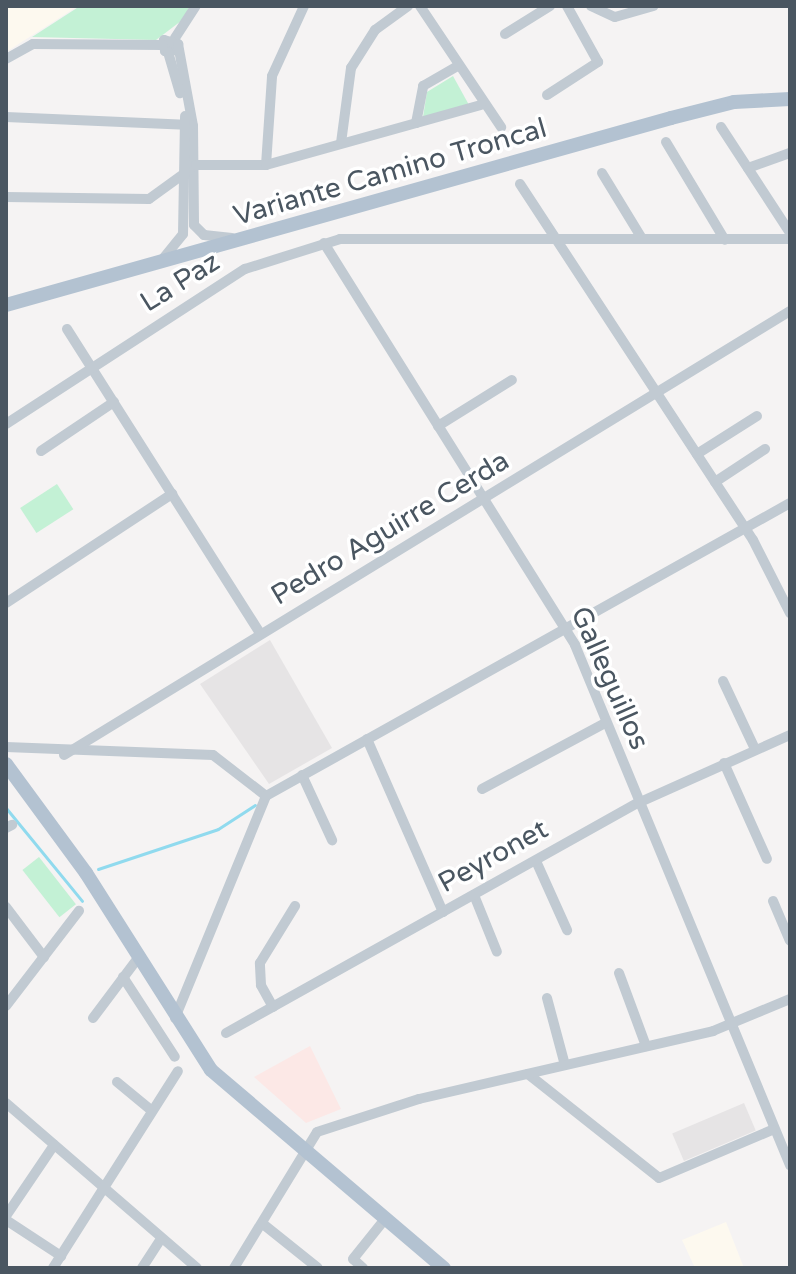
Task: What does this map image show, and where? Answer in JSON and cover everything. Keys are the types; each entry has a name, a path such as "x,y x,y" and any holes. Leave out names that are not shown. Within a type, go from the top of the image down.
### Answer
{"main road":[{"name":"Variante Camino Troncal","path":"6,305 149,269 671,118 734,102 790,99"},
{"path":"6,764 138,958 175,1018 229,1088 444,1268"}],"street":[{"path":"149,269 180,242 189,220 196,165 171,46 196,6"},
{"path":"266,165 272,76 304,6"},
{"path":"341,143 351,68 375,30 408,6"},
{"path":"420,6 481,105 501,127"},
{"path":"505,34 550,6"},
{"path":"547,95 598,62 567,6"},
{"path":"591,6 615,17 653,6"},
{"path":"6,59 43,43 171,46"},
{"path":"416,123 423,86 457,66"},
{"path":"196,165 266,165 481,105"},
{"path":"6,117 189,124"},
{"path":"189,124 189,220 204,235 258,237"},
{"path":"721,127 790,233"},
{"path":"666,142 725,240"},
{"path":"748,168 790,153"},
{"path":"6,197 141,200 187,178 196,165"},
{"path":"602,173 641,237"},
{"path":"520,184 744,527 790,613"},
{"name":"La Paz","path":"6,424 245,269 324,243 641,237 790,239"},
{"name":"Galleguillos","path":"324,243 566,628 728,1025 790,1165"},
{"name":"Pedro Aguirre Cerda","path":"64,755 260,633 485,501 790,311"},
{"path":"67,329 260,633"},
{"path":"438,426 512,380"},
{"path":"41,451 114,402"},
{"path":"697,454 757,416"},
{"path":"715,482 765,449"},
{"path":"6,603 172,494"},
{"path":"175,1018 266,796 790,503"},
{"path":"723,681 755,749"},
{"path":"482,789 605,723"},
{"name":"Peyronet","path":"226,1033 638,803 790,735"},
{"path":"367,739 443,912"},
{"path":"6,747 64,755 213,755 266,796"},
{"path":"724,763 767,859"},
{"path":"302,775 332,840"},
{"path":"536,861 567,930"},
{"path":"474,895 497,952"},
{"path":"773,901 790,941"},
{"path":"273,1007 261,985 260,963 295,906"},
{"path":"6,907 44,957"},
{"path":"6,1006 79,911"},
{"path":"93,1018 138,958"},
{"path":"619,973 646,1046"},
{"path":"123,977 175,1057"},
{"path":"547,998 565,1065"},
{"path":"234,1268 317,1132 528,1074 728,1025 790,999"},
{"path":"53,1268 178,1071"},
{"path":"528,1074 659,1178 772,1130"},
{"path":"117,1082 152,1111"},
{"path":"8,1110 54,1145 197,1268"},
{"path":"54,1145 6,1218 61,1256"},
{"path":"363,1268 353,1259 385,1219"},
{"path":"263,1224 318,1268"},
{"path":"142,1268 161,1239"}],"shaded area":[{"path":"6,6 78,6 6,52"},
{"path":"270,640 332,748 269,784 200,684"},
{"path":"310,1046 341,1109 306,1123 254,1077"},
{"path":"744,1103 756,1131 684,1161 672,1133"},
{"path":"726,1222 744,1268 695,1268 682,1240"}],"green space":[{"path":"80,6 189,6 185,18 156,40 32,37"},
{"path":"453,76 469,105 423,117 427,92"},
{"path":"57,484 73,509 36,533 20,508"},
{"path":"39,857 76,904 59,917 22,870"}],"waterway":[{"path":"98,869 218,829 255,805"},
{"path":"6,808 82,901"}]}
